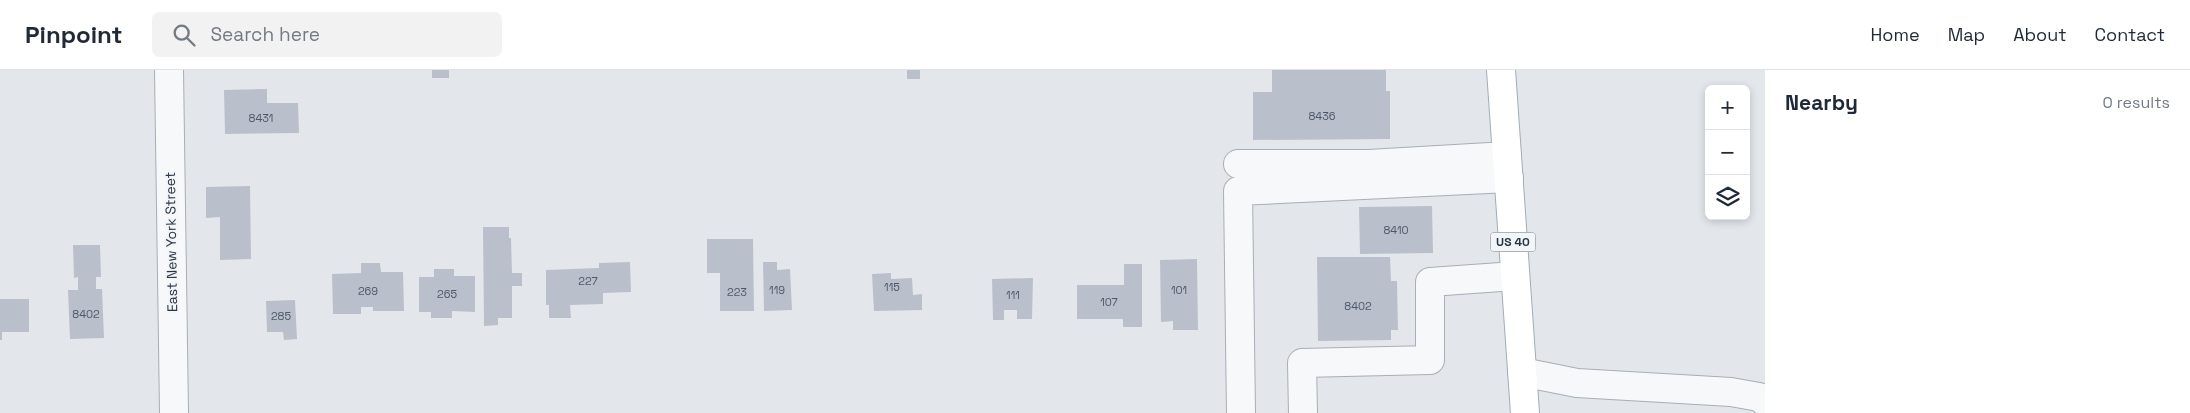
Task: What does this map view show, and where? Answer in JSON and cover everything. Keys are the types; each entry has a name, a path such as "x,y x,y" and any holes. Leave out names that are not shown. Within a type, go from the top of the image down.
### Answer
{"main road":[{"name":"US 40","path":"1501,70 1525,413"}],"street":[{"name":"East New York Street","path":"169,70 174,413"},
{"path":"1238,164 1508,167"},
{"path":"1241,413 1238,191 1508,167"},
{"path":"1302,413 1302,363 1430,360 1430,282 1515,276"},
{"path":"1522,372 1577,383 1731,392 1759,397 1765,402"}],"building":[{"path":"432,70 449,70 449,78 432,78"},
{"path":"907,70 920,70 920,79 907,79"},
{"path":"1272,70 1386,70 1386,91 1390,91 1390,139 1253,140 1253,92 1272,92"},
{"path":"267,89 267,103 298,103 299,133 225,134 224,90"},
{"path":"250,186 251,259 220,260 220,217 206,218 206,187"},
{"path":"1432,206 1433,253 1360,254 1359,207"},
{"path":"483,227 509,227 512,273 522,273 522,286 512,286 512,318 498,318 498,325 484,326"},
{"path":"707,239 753,239 754,311 720,311 720,273 707,273"},
{"path":"73,245 100,245 101,277 96,277 96,289 102,289 104,338 70,339 68,290 78,290 78,277 74,278"},
{"path":"1317,257 1390,257 1391,281 1397,281 1398,330 1391,330 1391,340 1318,341"},
{"path":"1197,259 1198,330 1173,330 1173,321 1161,322 1160,260"},
{"path":"630,262 631,292 603,293 603,304 570,305 571,318 549,318 549,305 546,305 546,270 599,268 599,263"},
{"path":"763,262 777,262 777,270 790,269 792,310 764,311"},
{"path":"361,263 380,263 381,272 403,272 404,311 373,311 373,307 361,307 361,314 333,314 332,274 361,273"},
{"path":"1124,264 1142,264 1142,327 1123,327 1123,319 1077,319 1077,285 1124,285"},
{"path":"434,269 454,269 454,276 475,276 475,312 452,311 452,318 431,318 431,312 419,312 419,277 434,277"},
{"path":"891,273 891,279 912,278 913,295 922,294 922,310 874,311 872,274"},
{"path":"1033,278 1032,319 1017,319 1017,310 1004,310 1004,320 993,320 992,279"},
{"path":"0,299 29,299 29,332 2,332 2,340 0,340"},
{"path":"295,300 297,339 284,340 283,332 267,332 266,301"}]}
